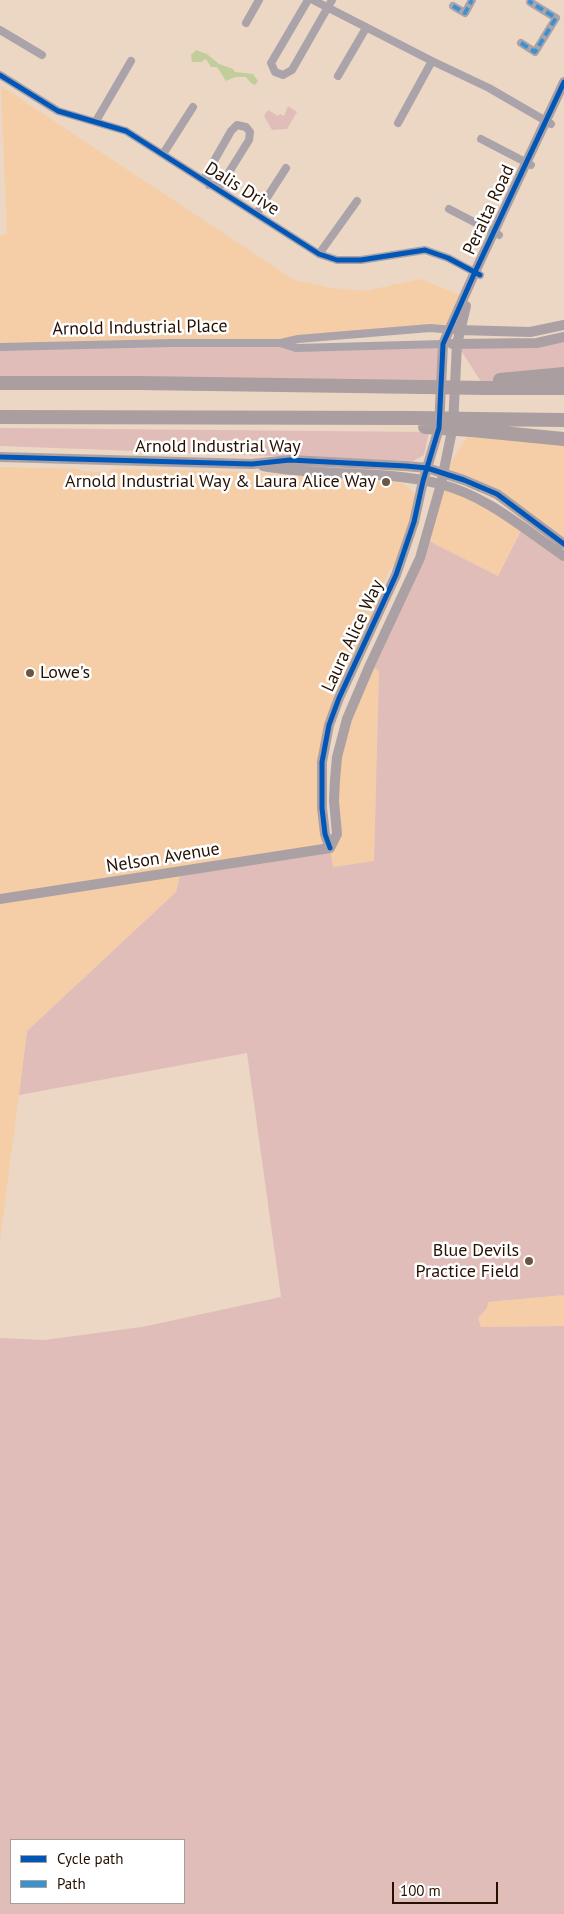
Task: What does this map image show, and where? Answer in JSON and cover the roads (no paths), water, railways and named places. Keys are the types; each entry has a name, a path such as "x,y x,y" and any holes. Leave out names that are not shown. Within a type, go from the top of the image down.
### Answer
{"highway":[{"path":"0,383 138,383 427,388 486,384 564,374"},
{"path":"486,384 564,388"},
{"path":"0,417 324,419 417,422 473,425 564,439"},
{"path":"473,425 564,420"}],"street":[{"path":"246,23 259,0"},
{"path":"308,0 270,63 275,72 284,75 292,70 332,0"},
{"path":"313,0 489,88 548,123"},
{"path":"453,6 465,13 472,0"},
{"path":"521,44 535,52 556,18 530,2 531,0"},
{"path":"338,76 366,28"},
{"path":"0,30 42,55"},
{"path":"96,121 131,61"},
{"path":"398,123 432,61"},
{"name":"Dalis Drive","path":"0,75 58,112 96,121 126,131 319,254 337,260 361,260 425,250 448,258 478,274"},
{"name":"Peralta Road","path":"427,468 439,428 444,344 455,330 478,274 548,123 564,82"},
{"name":"Peralta Road","path":"548,123 564,98"},
{"path":"163,154 193,108"},
{"name":"Dalis Drive","path":"237,124 246,127 250,132 249,140 221,185 209,185 206,175 231,131 237,124"},
{"path":"481,139 529,164"},
{"name":"Dalis Drive","path":"257,213 286,168"},
{"path":"319,254 357,201"},
{"path":"449,209 496,234"},
{"name":"Arnold Industrial Place","path":"281,344 298,339 430,328 530,332 564,325"},
{"name":"Peralta Road","path":"444,472 453,426 457,344 455,330"},
{"name":"Arnold Industrial Place","path":"0,347 172,343 281,344 296,348 537,342 564,337"},
{"name":"Arnold Industrial Way","path":"0,457 252,464 290,460 427,468 444,472 497,494 564,544"},
{"name":"Arnold Industrial Way","path":"252,464 289,471 423,480 441,484 489,504 564,556"},
{"name":"Laura Alice Way","path":"330,848 325,834 322,800 322,762 329,725 339,698 381,610 403,557 414,522 427,468"},
{"name":"Laura Alice Way","path":"330,848 338,834 334,801 335,780 337,757 347,719 420,558 444,472"},
{"name":"Nelson Avenue","path":"0,900 330,848"}],"place":[{"name":"Arnold Industrial Way & Laura Alice Way","path":"386,482"},
{"name":"Lowe's","path":"30,673"},
{"name":"Blue Devils Practice Field","path":"529,1261"}]}
